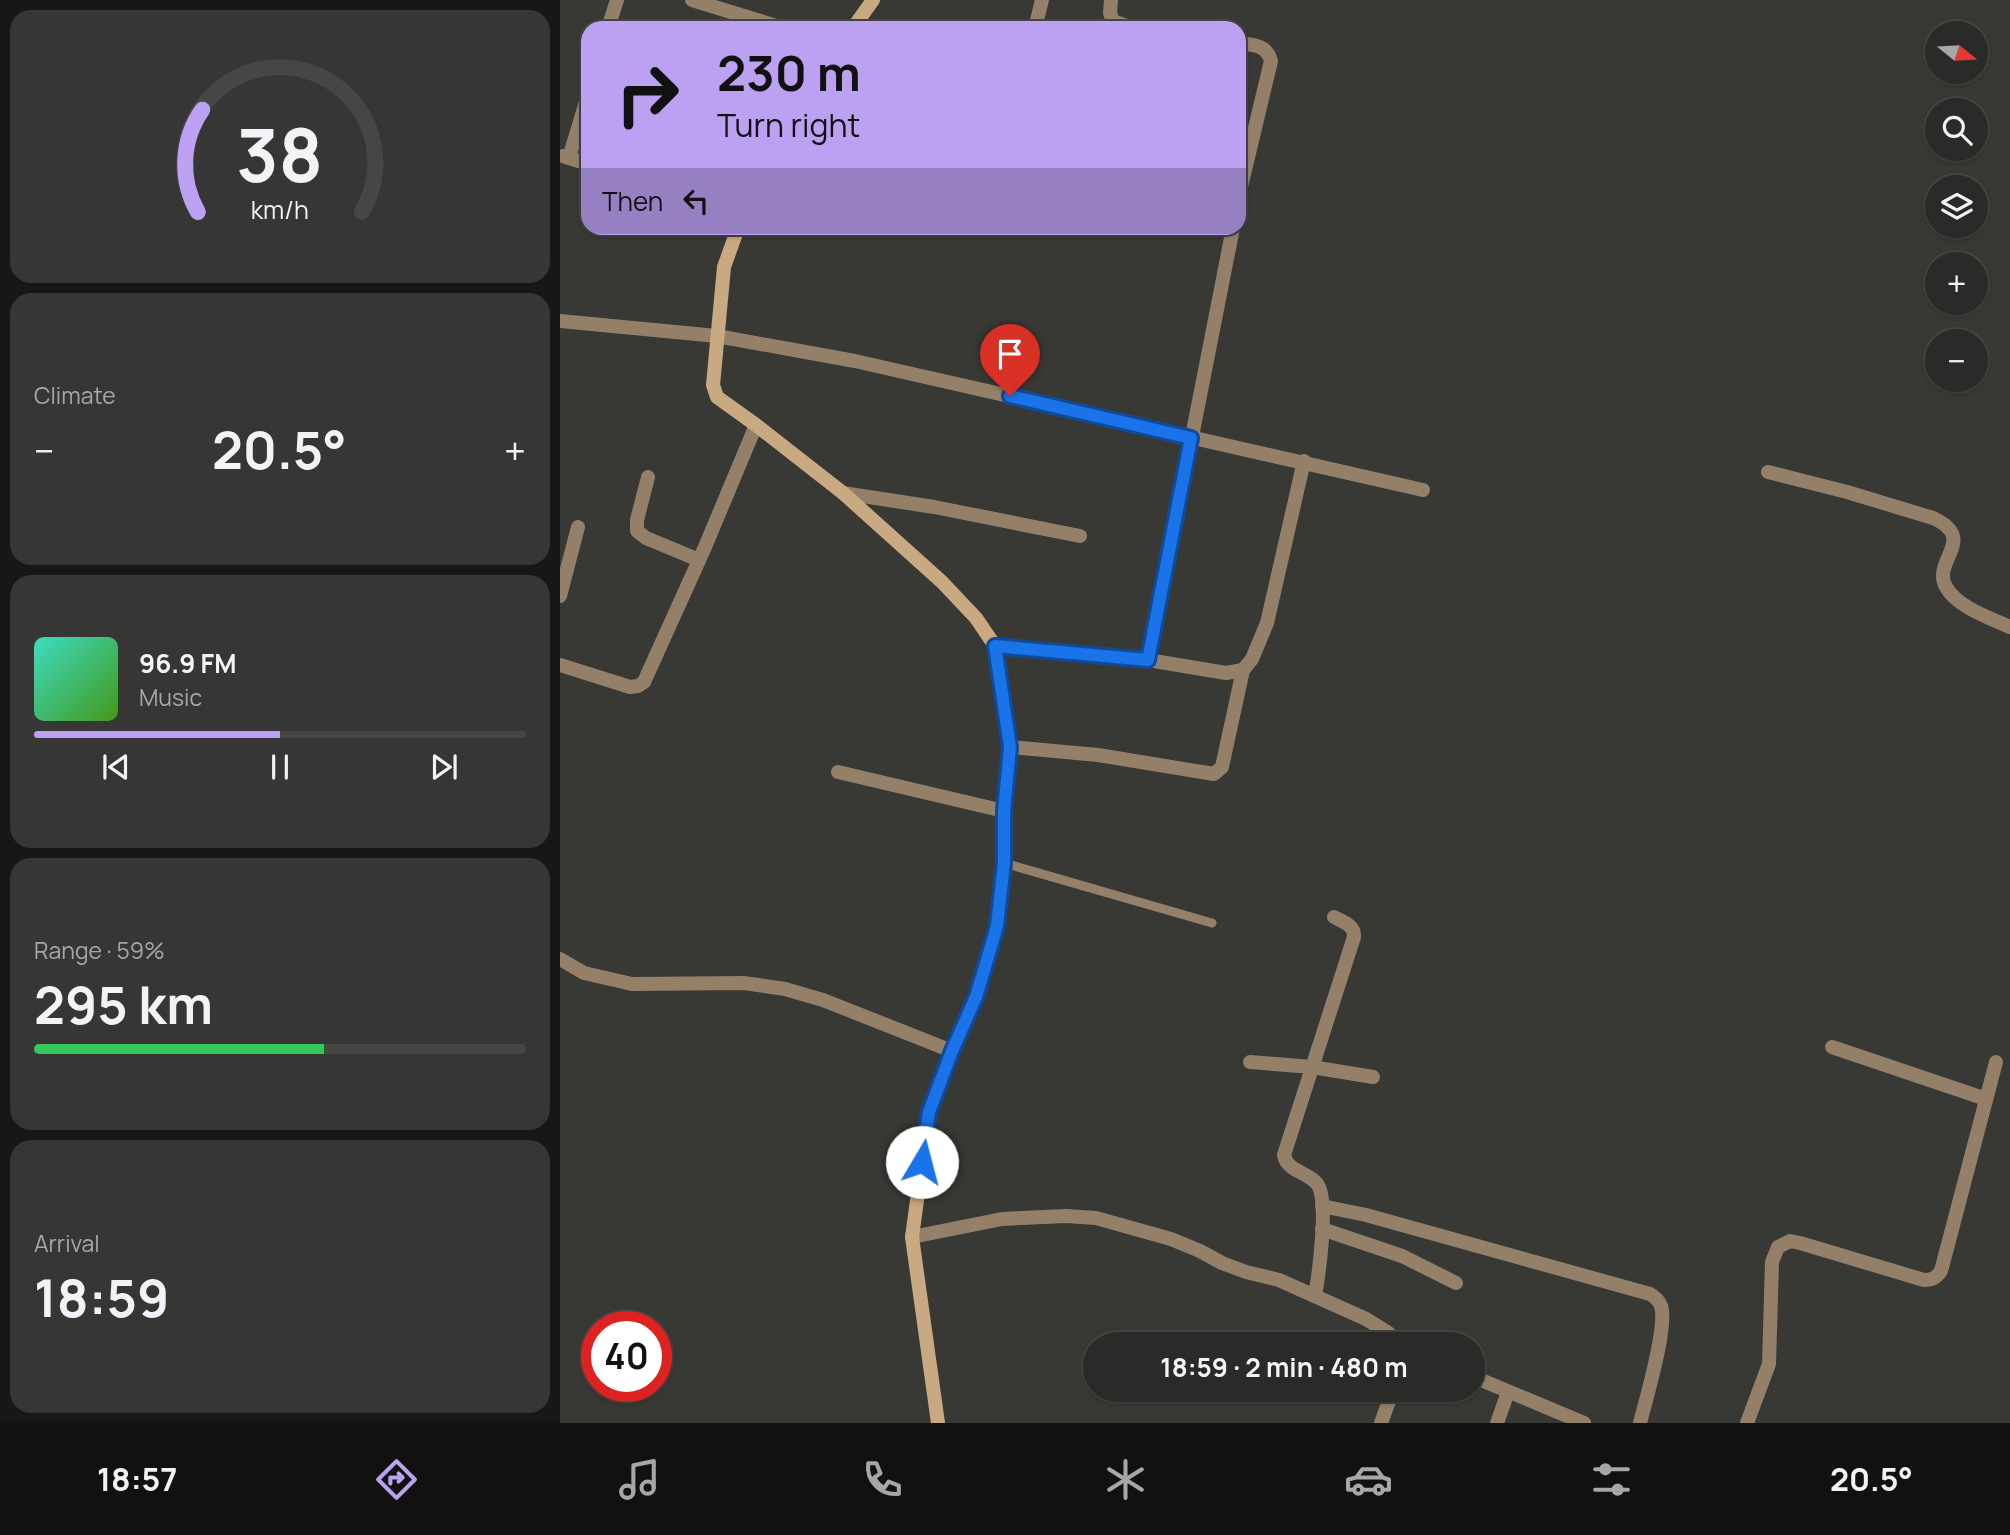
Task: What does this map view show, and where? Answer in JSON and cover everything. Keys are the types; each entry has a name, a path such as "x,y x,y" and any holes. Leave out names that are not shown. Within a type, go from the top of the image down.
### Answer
{"street":[{"path":"610,21 617,0"},
{"path":"692,0 760,21"},
{"path":"858,21 873,0"},
{"path":"1037,21 1042,0"},
{"path":"1111,0 1110,13 1113,21"},
{"path":"1246,44 1266,50 1271,61 1246,164"},
{"path":"581,113 564,157 581,162"},
{"path":"735,235 724,267 713,385 717,397 843,493 942,582 976,618 995,646 1010,747 1004,811 1004,863 997,926 976,997 929,1112 912,1237 938,1423"},
{"path":"1148,660 1232,235"},
{"path":"560,321 717,336 855,361 1423,489"},
{"path":"560,665 630,687 644,682 756,425"},
{"path":"1010,747 1098,755 1214,774 1222,767 1243,670 1252,659 1267,623 1304,461"},
{"path":"1768,472 1847,492 1947,524 1953,539 1943,572 1943,582 1947,590 1965,606 2010,627"},
{"path":"648,477 637,520 637,531 646,538 699,560"},
{"path":"843,493 934,507 1080,536"},
{"path":"560,596 578,527"},
{"path":"995,646 1148,660 1226,673 1243,670"},
{"path":"838,772 1004,811"},
{"path":"1315,1296 1321,1257 1322,1206 1319,1186 1290,1166 1284,1155 1354,937 1352,927 1334,917"},
{"path":"560,959 584,973 632,984 744,983 785,989 823,1000 952,1051"},
{"path":"1832,1047 1986,1099"},
{"path":"1250,1062 1312,1066 1373,1077"},
{"path":"1747,1423 1769,1363 1772,1262 1778,1247 1790,1241 1923,1280 1931,1280 1937,1276 1941,1271 1996,1062"},
{"path":"1322,1206 1392,1222 1657,1298 1663,1315 1640,1423"},
{"path":"912,1237 1002,1219 1066,1216 1096,1218 1171,1239 1222,1263 1279,1280 1387,1332"},
{"path":"1322,1229 1402,1256 1456,1283"},
{"path":"1485,1382 1584,1423"},
{"path":"1497,1423 1508,1392"},
{"path":"1381,1423 1389,1402"}],"lane":[{"path":"1004,863 1212,923"}],"route":[{"path":"922,1162 929,1112 976,997 997,926 1004,863 1004,811 1010,747 995,646 1148,660 1191,438 1010,396"}]}
